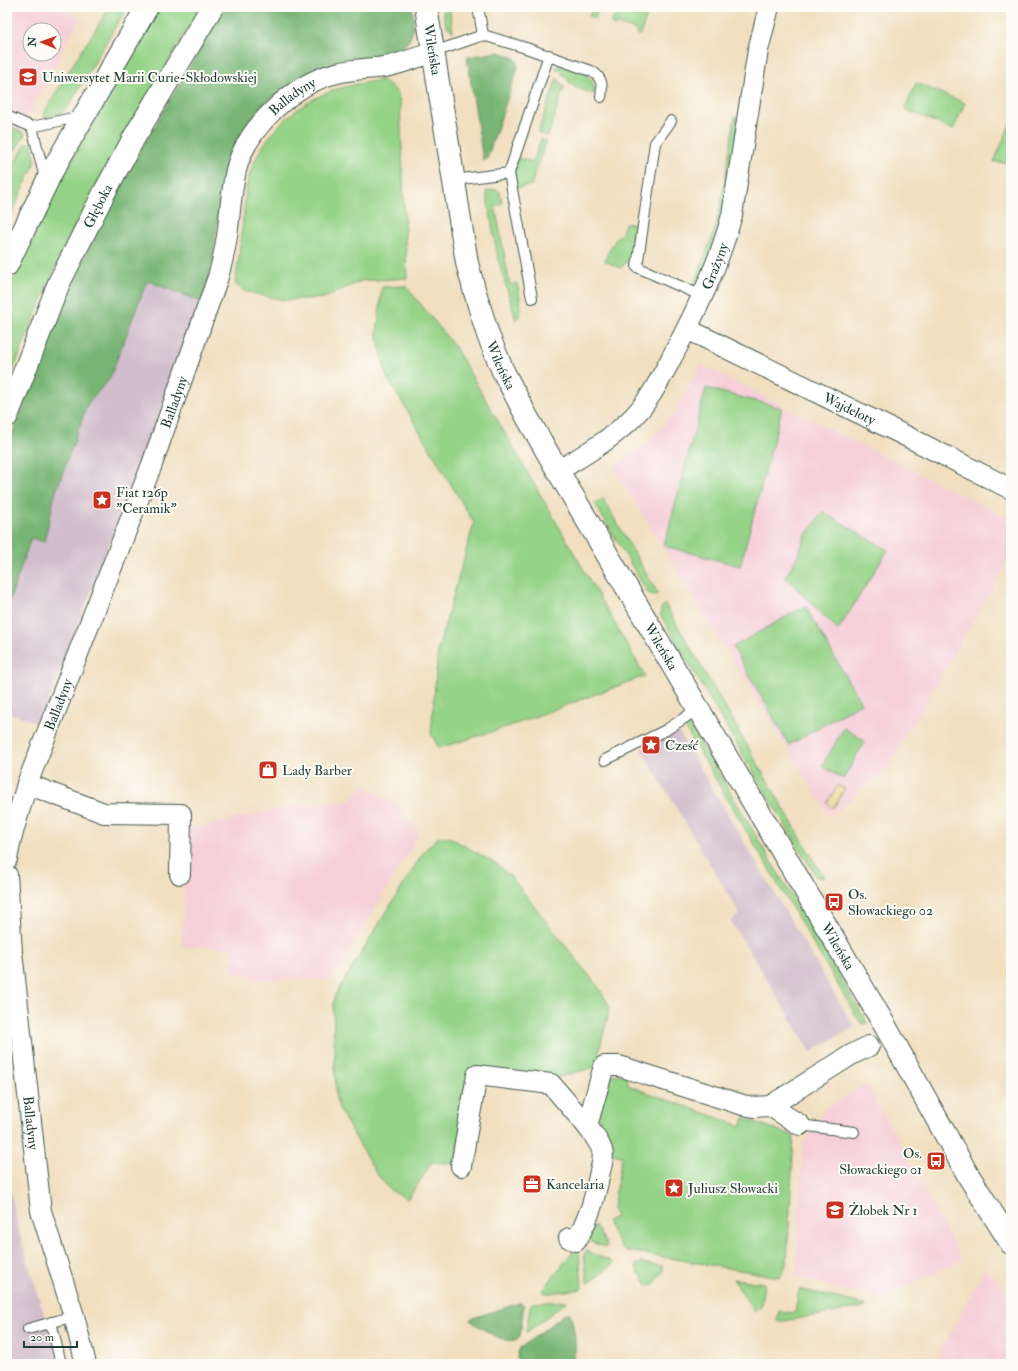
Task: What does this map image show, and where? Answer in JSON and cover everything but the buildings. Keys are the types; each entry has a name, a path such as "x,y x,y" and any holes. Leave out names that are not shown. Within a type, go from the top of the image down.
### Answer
{"street":[{"path":"7,265 46,182 147,7"},
{"name":"Głęboka","path":"7,416 59,283 78,243 136,136 212,7"},
{"name":"Wileńska","path":"426,7 467,263 488,335 513,393 698,709 879,1040 1011,1243"},
{"name":"Grażyny","path":"558,470 606,440 628,422 646,402 660,380 687,329 726,240 732,215 758,50 769,7"},
{"name":"Balladyny","path":"7,859 11,839 27,784 152,467 218,277 223,260 230,201 236,169 243,152 263,122 283,101 301,88 336,73 386,66 434,52"},
{"name":"Wajdeloty","path":"687,329 1011,489"},
{"path":"27,784 104,813 181,814 180,874"},
{"name":"Balladyny","path":"7,875 12,952 41,1211 74,1316 86,1364"},
{"path":"587,1126 604,1066 619,1066 743,1105 754,1107 770,1106 851,1055 879,1040"},
{"path":"461,1166 477,1075 551,1084 587,1126 600,1144 603,1155 597,1190 591,1211 576,1241 569,1238"},
{"path":"770,1106 800,1125"}],"lane":[{"path":"478,7 483,35"},
{"path":"434,52 483,35 548,55 591,71 596,74 602,84 601,97"},
{"path":"532,298 509,173 548,55"},
{"path":"7,116 32,127 84,116"},
{"path":"671,121 656,143 636,267 702,296"},
{"path":"32,127 46,182"},
{"path":"454,180 509,173"},
{"path":"605,760 670,728 698,709"},
{"path":"800,1125 854,1132"},
{"path":"28,1329 74,1316"},
{"path":"51,1322 60,1364"}],"shaded area":[{"name":"Uniwersytet Marii Curie-Skłodowskiej","path":"7,7 56,7 80,18 62,52 62,22 22,22 22,62 57,62 7,155"},
{"path":"147,281 202,302 40,724 7,712 7,608 31,538 44,542 55,494 88,403 109,380"},
{"path":"701,365 1011,520 1011,557 886,769 830,817 614,468 651,439 669,420"},
{"path":"677,729 854,1027 811,1052 731,921 740,914 641,749"},
{"path":"363,785 406,812 404,819 413,824 418,831 416,840 332,980 248,979 248,974 232,973 232,947 182,946 186,828 306,804 351,801"},
{"path":"866,1084 890,1125 962,1260 881,1299 796,1277 802,1147 824,1110"},
{"path":"7,1170 21,1239 45,1318 56,1315 64,1364 7,1364"},
{"path":"985,1268 1011,1293 1011,1364 934,1364"}],"green space":[{"path":"110,7 129,7 118,22 68,107 58,115 46,119 44,113"},
{"path":"161,7 200,7 95,187 63,249 7,387 7,296 25,251 53,194 94,120"},
{"path":"225,7 412,7 413,24 410,38 402,48 387,56 293,84 266,102 243,129 227,163 220,196 213,260 202,302 147,281 109,380 88,403 55,494 44,542 31,538 7,608 7,448 51,331 74,278 120,185"},
{"path":"442,7 449,7 453,32 446,25"},
{"path":"588,7 599,7 595,19 589,16 592,9"},
{"path":"603,7 640,7 647,15 640,35 636,34 636,30 611,24 616,12"},
{"path":"499,52 517,60 518,67 487,159 483,160 467,57"},
{"path":"559,66 572,68 584,73 592,82 594,94 574,87 560,71 555,69"},
{"path":"557,78 564,87 548,136 538,133"},
{"path":"381,80 394,88 400,101 407,278 361,281 323,298 283,300 244,291 235,284 246,187 252,168 267,140 277,127 289,116 316,98 343,87"},
{"path":"916,83 965,103 953,130 905,109"},
{"path":"735,117 741,118 734,168 727,167"},
{"path":"1011,122 1011,163 994,162"},
{"path":"7,125 25,134 7,164"},
{"path":"541,139 546,141 531,185 517,188 513,172 518,158 533,162"},
{"path":"32,143 35,160 34,165 7,222 7,176 26,144"},
{"path":"727,168 734,169 723,231 697,285 693,286 714,233"},
{"path":"497,189 500,192 502,204 495,206 510,285 517,283 520,297 521,308 519,317 516,320 498,259 486,191"},
{"path":"625,223 639,225 636,243 632,254 620,268 605,261 618,236 621,236"},
{"path":"406,286 455,347 645,676 507,727 439,748 431,734 438,649 474,523 386,375 377,334 382,287"},
{"path":"706,388 782,408 740,566 664,546"},
{"path":"603,499 658,594 651,595 648,593 595,504"},
{"path":"823,512 888,550 838,630 785,577 800,551 805,536"},
{"path":"665,604 824,878 816,876 661,616 661,608"},
{"path":"805,606 861,703 789,745 733,647"},
{"path":"689,723 867,1023 865,1024 860,1022 684,726"},
{"path":"844,728 865,741 843,779 822,766"},
{"path":"438,837 449,837 498,865 510,876 599,988 610,1007 595,1067 552,1079 474,1067 455,1164 432,1162 408,1199 390,1190 376,1173 339,1109 336,1098 333,1006 335,995 425,850"},
{"path":"626,1074 629,1086 741,1126 744,1118 794,1136 787,1263 780,1277 623,1250 619,1245 607,1221 616,1217 613,1208 622,1156 611,1154 598,1115 611,1075"},
{"path":"595,1225 607,1246 605,1247 591,1242 588,1238"},
{"path":"577,1248 579,1251 581,1289 549,1293 543,1292 543,1290"},
{"path":"586,1251 613,1262 612,1265 589,1283 587,1280 584,1255"},
{"path":"640,1263 662,1266 663,1270 654,1285 648,1286 637,1270 636,1265"},
{"path":"733,1279 764,1283 761,1306 754,1311"},
{"path":"799,1289 866,1305 865,1307 778,1322 779,1311 795,1313"},
{"path":"567,1301 527,1332 526,1332 532,1303"},
{"path":"519,1303 524,1305 520,1336 515,1340 510,1341 489,1333 470,1319"},
{"path":"566,1313 570,1313 571,1316 576,1346 570,1364 519,1364 517,1356 520,1348"}],"sand":[{"path":"838,785 845,789 833,808 827,803"}],"place":[{"name":"Uniwersytet Marii Curie-Skłodowskiej","path":"28,77"},
{"name":"Fiat 126p \"Ceramik\"","path":"102,500"},
{"name":"Cześć","path":"651,745"},
{"name":"Lady Barber","path":"268,770"},
{"name":"Os. Słowackiego 02","path":"834,902"},
{"name":"Os. Słowackiego 01","path":"936,1161"},
{"name":"Kancelaria","path":"532,1184"},
{"name":"Juliusz Słowacki","path":"674,1188"},
{"name":"Żłobek Nr 1","path":"835,1210"}]}
